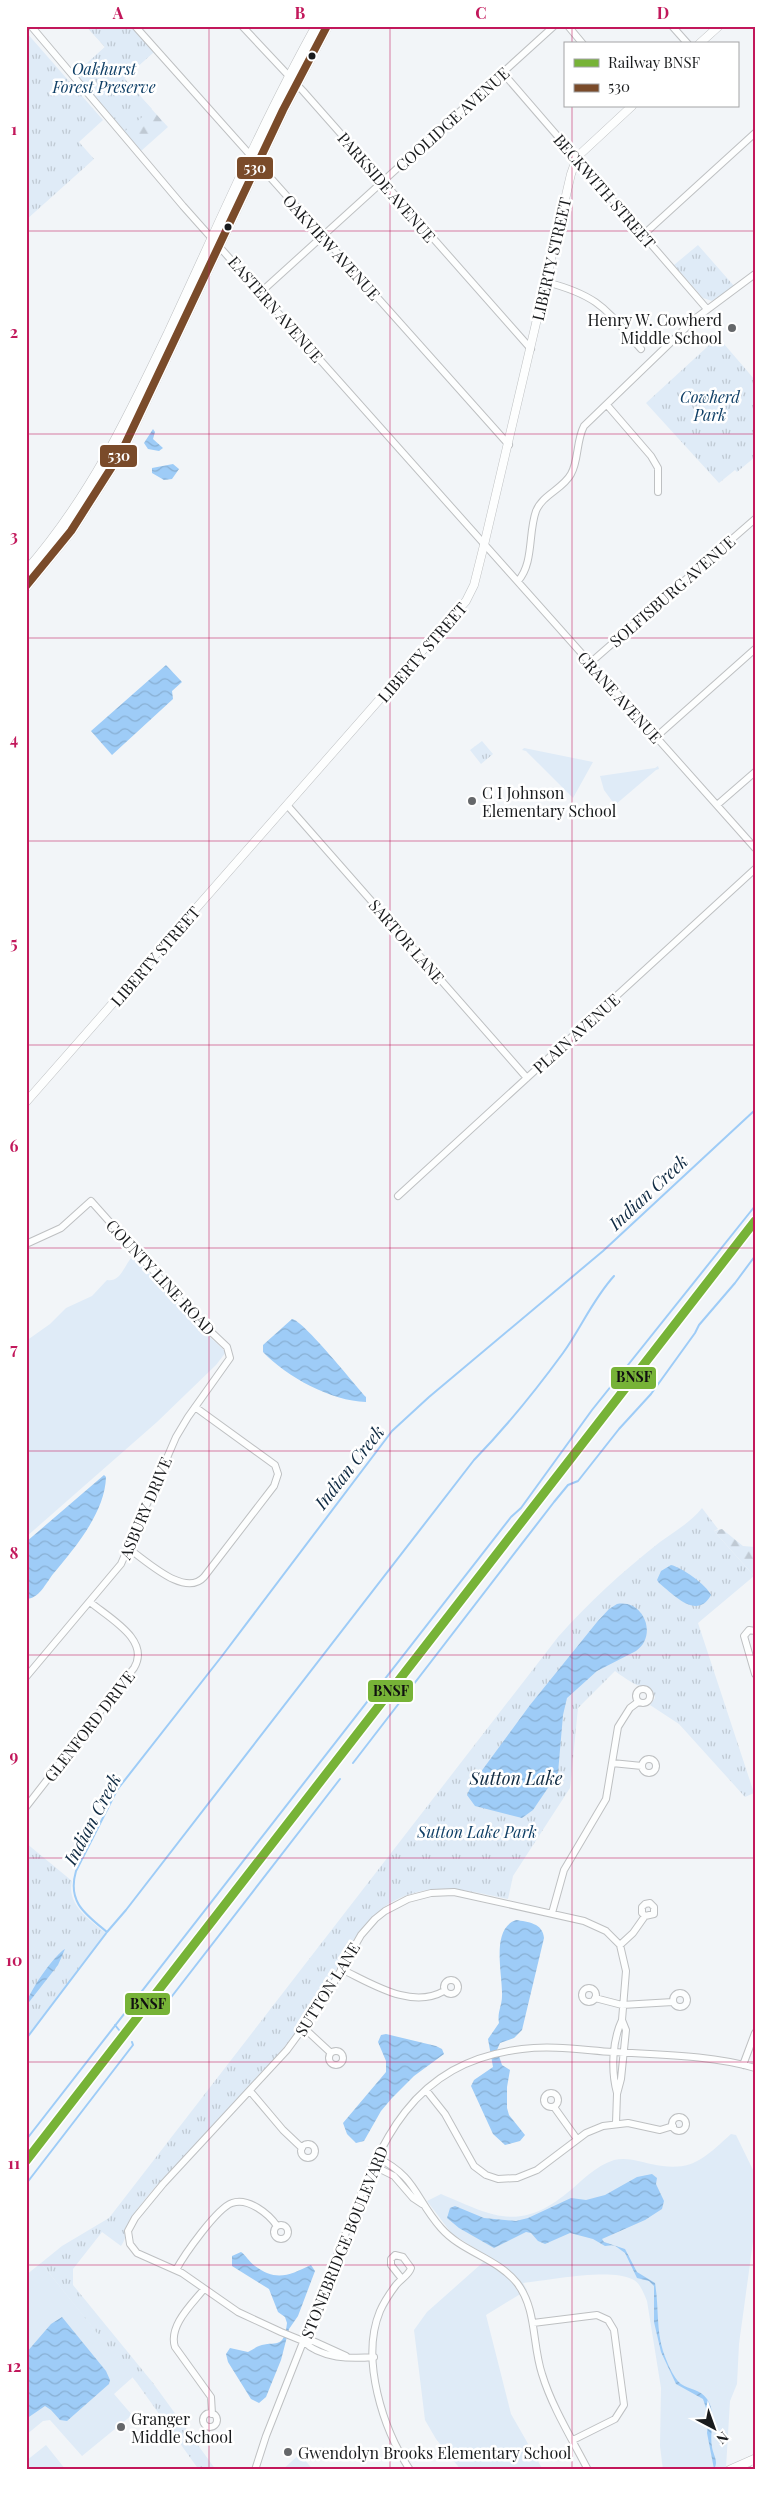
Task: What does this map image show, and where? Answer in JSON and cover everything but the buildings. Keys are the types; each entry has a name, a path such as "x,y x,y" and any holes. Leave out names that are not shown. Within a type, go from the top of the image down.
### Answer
{"main road":[{"path":"26,572 61,530 102,468 216,242 317,26"},
{"path":"293,80 327,26"},
{"path":"26,586 72,531 113,467 141,414 216,242"},
{"path":"730,2470 755,2459"}],"street":[{"name":"EASTERN AVENUE","path":"31,26 122,135 484,545"},
{"name":"OAKVIEW AVENUE","path":"135,26 509,445"},
{"name":"PARKSIDE AVENUE","path":"242,26 293,80 531,349"},
{"name":"COOLIDGE AVENUE","path":"261,292 554,26"},
{"path":"568,26 581,42"},
{"path":"672,26 686,42"},
{"path":"701,42 718,26"},
{"name":"BECKWITH STREET","path":"503,73 707,309"},
{"name":"LIBERTY STREET","path":"26,1102 461,608 474,585 509,445 567,187 577,157 630,108"},
{"path":"643,234 755,133"},
{"path":"518,581 524,575 537,508 570,476 579,436 584,426 638,372 707,309 755,274"},
{"path":"546,282 570,288 592,298 608,312 641,349"},
{"path":"607,405 651,456 658,468 658,492"},
{"name":"SOLFISBURG AVENUE","path":"590,663 755,519"},
{"name":"CRANE AVENUE","path":"484,545 755,848"},
{"path":"656,737 755,649"},
{"path":"717,805 755,772"},
{"name":"SARTOR LANE","path":"287,805 527,1078"},
{"name":"PLAIN AVENUE","path":"398,1196 755,869"},
{"name":"COUNTY LINE ROAD","path":"26,1244 61,1228 91,1201 191,1313 227,1347 230,1354"},
{"name":"ASBURY DRIVE","path":"26,1677 115,1572 129,1549 170,1449 195,1406 229,1361 230,1354"},
{"path":"129,1549 181,1583 196,1583 204,1577 274,1486 278,1474 272,1462 195,1406"},
{"name":"GLENFORD DRIVE","path":"26,1807 137,1663 139,1653 137,1643 90,1602"},
{"path":"755,1630 749,1630 744,1636 755,1674"},
{"path":"552,1914 564,1870 606,1799 618,1727 630,1708 638,1702"},
{"path":"612,1763 642,1766"},
{"name":"SUTTON LANE","path":"374,2357 346,2356 312,2341 303,2341 238,2312 176,2270 137,2253 128,2238 130,2225 163,2184 250,2091 304,2028 368,1926 390,1908 418,1896 454,1892 596,1925 606,1930 620,1945"},
{"path":"616,2123 617,2094 621,2079 626,2030 622,2020 622,2005 626,1971 620,1945 633,1933 645,1916"},
{"path":"341,1969 400,1995 435,1995 444,1991"},
{"path":"595,1998 622,2005 673,2002"},
{"path":"617,2094 613,2078 617,2030 622,2020"},
{"path":"304,2028 331,2053"},
{"path":"743,2065 755,2034"},
{"name":"STONEBRIDGE BOULEVARD","path":"255,2470 263,2443 372,2165 404,2112 426,2090 454,2071 490,2056 540,2048 615,2052 743,2065 755,2068"},
{"path":"426,2090 445,2114 474,2166 491,2177 505,2179 526,2176 594,2129 616,2123 660,2130 673,2126"},
{"path":"250,2091 283,2130 302,2148"},
{"path":"554,2107 577,2139"},
{"path":"376,2157 404,2174 415,2187 422,2204 442,2230 456,2242 498,2267 514,2280 528,2303 544,2381 588,2470"},
{"path":"372,2165 394,2176 413,2198 422,2204"},
{"path":"176,2270 188,2250 222,2210 232,2202 247,2203 270,2217 277,2226"},
{"path":"402,2279 388,2297 378,2317 375,2330 374,2357 377,2390 384,2418 395,2446 410,2470"},
{"path":"204,2289 178,2324 173,2337 175,2346 211,2397 212,2414"},
{"path":"533,2323 597,2315 608,2320 614,2330 624,2398 622,2411 615,2418 573,2440"}],"green space":[{"name":"Oakhurst Forest Preserve","path":"86,26 155,51 124,79 168,127 141,151 80,83 86,64 105,47"},
{"name":"Oakhurst Forest Preserve","path":"86,26 132,26 155,51 124,78 152,109 124,132 74,75 105,47"},
{"name":"Oakhurst Forest Preserve","path":"26,32 103,120 79,142 94,159 26,220"},
{"path":"698,245 734,286 712,301 703,298 674,265"},
{"name":"Cowherd Park","path":"718,337 755,380 755,457 737,472 735,470 719,483 646,403"},
{"path":"482,741 493,754 481,764 470,750"},
{"path":"524,748 593,762 573,798 526,751 522,750"},
{"path":"658,766 659,769 615,805 604,790 600,776"},
{"path":"133,1256 197,1325 226,1352 216,1365 157,1422 26,1537 26,1341 50,1324 66,1308 92,1296 107,1280 112,1280 119,1276"},
{"name":"Sutton Lake Park","path":"702,1508 718,1529 714,1531 754,1576 698,1623 754,1793 745,1797 679,1724 650,1705 655,1698 651,1689 634,1684 615,1671 578,1708 570,1788 513,1876 508,1899 463,1890 434,1889 419,1891 405,1896 390,1903 376,1914 353,1941 317,2004 280,2053 146,2198 130,2219 125,2239 121,2246 102,2232 73,2269 73,2285 153,2383 216,2470 199,2470 137,2383 41,2263 62,2246 109,2218 558,1637 594,1599"},
{"path":"722,1529 743,1546 755,1547 755,1577 714,1531"},
{"path":"26,1843 72,1881 71,1890 76,1905 87,1918 107,1934 27,2036"},
{"path":"731,2134 736,2135 755,2174 755,2227 739,2344 737,2384 730,2401 726,2468 663,2470 660,2446 661,2388 647,2301 639,2285 632,2279 622,2276 595,2275 523,2283 527,2290 486,2315 511,2414 543,2470 461,2470 436,2439 425,2420 414,2330 427,2312 489,2257 452,2234 427,2201 441,2194 475,2208 504,2216 534,2213 550,2205 595,2170 614,2160 632,2160 677,2167 687,2165 704,2157"},
{"path":"41,2263 133,2377 114,2394 132,2415 82,2456 50,2420 43,2421 26,2435 26,2275"},
{"path":"46,2445 66,2470 26,2470 26,2461"},
{"path":"300,2454 313,2470 282,2470"}],"water":[{"path":"153,429 155,432 153,439 163,448 159,451 148,449 144,443"},
{"path":"173,464 179,469 172,479 164,480 152,473 152,468"},
{"path":"166,665 182,682 172,691 173,699 112,755 91,731"},
{"path":"292,1319 307,1330 329,1354 366,1397 366,1402 339,1397 310,1386 284,1370 263,1352 263,1345"},
{"path":"104,1475 106,1477 100,1504 87,1530 42,1590 35,1596 26,1599 26,1542"},
{"path":"671,1565 687,1573 709,1591 711,1595 705,1602 699,1606 692,1606 685,1603 659,1583 657,1580 661,1571"},
{"name":"Sutton Lake","path":"617,1604 626,1604 634,1607 641,1613 647,1628 646,1637 643,1644 636,1651 597,1671 567,1698 563,1715 558,1773 533,1810 522,1818 475,1806 467,1795 472,1784 530,1705 597,1622 609,1609"},
{"path":"516,1920 538,1926 544,1938 522,2030 514,2038 500,2043 497,2050 502,2065 510,2070 507,2087 509,2115 525,2135 520,2141 505,2145 493,2134 471,2086 474,2080 493,2067 488,2039 499,2023 502,1996 500,1942 508,1925"},
{"path":"65,1949 58,1965 26,2006 31,1993 42,1975 60,1952"},
{"path":"386,2034 436,2046 442,2049 444,2054 414,2076 392,2098 381,2111 364,2141 356,2143 347,2134 343,2123 386,2072 386,2061 378,2042 381,2035"},
{"path":"652,2174 657,2178 656,2184 664,2201 662,2209 645,2220 602,2239 604,2242 613,2245 605,2246 593,2239 570,2233 545,2244 538,2241 531,2233 526,2232 494,2248 459,2228 447,2218 450,2208 455,2206 484,2218 516,2221 528,2218 571,2198 586,2200 605,2195 637,2177"},
{"path":"615,2246 625,2249 637,2272 655,2283 661,2343 673,2373 681,2384 698,2391 710,2404 712,2410 711,2441 716,2461 714,2469 707,2433 709,2417 703,2399 676,2384 661,2352 654,2322 654,2286 649,2281 637,2278 625,2253"},
{"path":"241,2252 251,2263 270,2274 290,2274 311,2265 315,2271 298,2316 289,2329 281,2360 266,2397 259,2403 251,2399 228,2362 226,2354 230,2348 248,2352 265,2344 278,2343 284,2338 287,2323 285,2317 278,2312 269,2289 232,2266 232,2256"},
{"path":"62,2317 106,2371 110,2380 109,2384 67,2421 60,2420 45,2406 26,2419 26,2353 51,2324"}],"waterway":[{"name":"Indian Creek","path":"614,1276 542,1381 474,1460 107,1932 85,1913 80,1906 76,1899 74,1882 76,1871 117,1790 222,1656 392,1431 429,1397 603,1251 755,1110"},
{"path":"26,2140 511,1517 521,1508 592,1410 755,1206"},
{"path":"353,1763 554,1502 568,1485 578,1481 619,1429 651,1394 699,1325 755,1256"},
{"path":"169,2000 340,1779"},
{"path":"26,2039 107,1932"},
{"path":"115,2025 119,2030"},
{"path":"26,2184 133,2045 132,2042"}],"railway":[{"path":"26,2168 755,1227"}],"rail line":[{"name":"BNSF","path":"26,2161 755,1221"}],"transit line":[{"name":"530","path":"26,586 71,531 122,451 283,110 327,26"}],"place":[{"name":"Henry W. Cowherd Middle School","path":"732,328"},
{"name":"C I Johnson Elementary School","path":"472,801"},
{"name":"Granger Middle School","path":"121,2427"},
{"name":"Gwendolyn Brooks Elementary School","path":"288,2452"}]}
